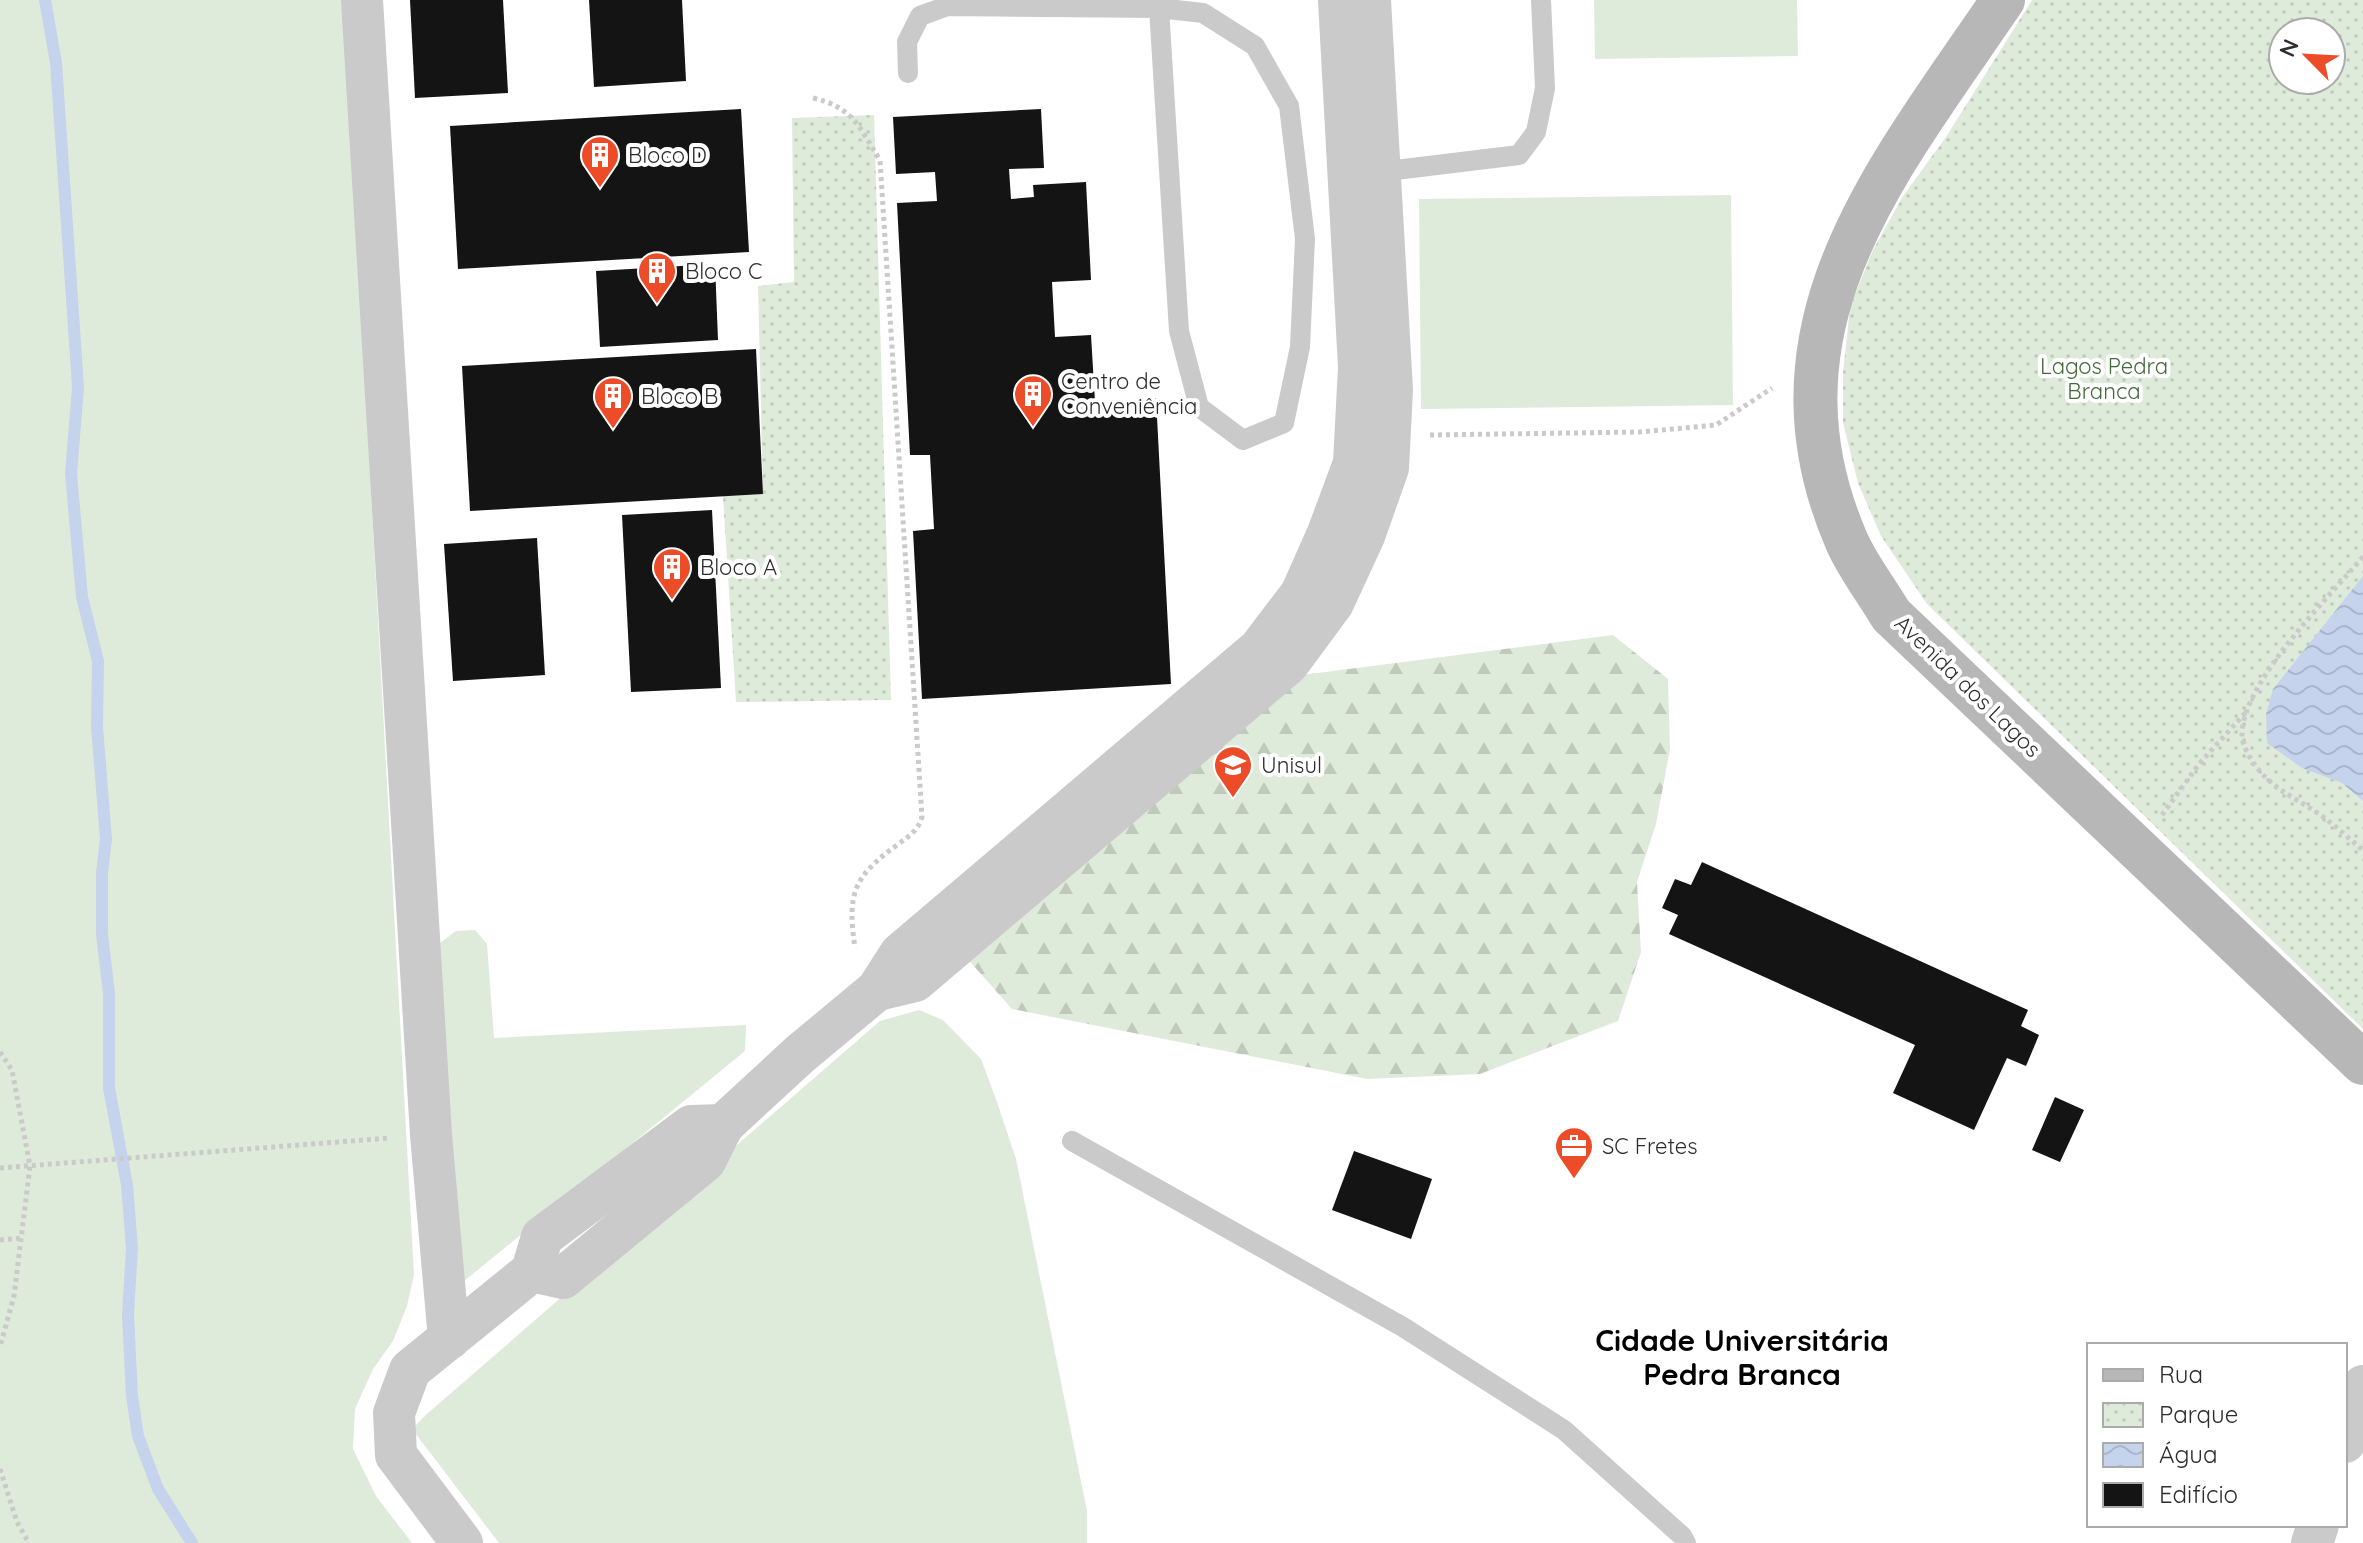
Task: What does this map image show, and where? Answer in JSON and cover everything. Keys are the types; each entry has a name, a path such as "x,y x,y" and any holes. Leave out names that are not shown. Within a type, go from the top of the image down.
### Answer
{"main road":[{"name":"Avenida dos Lagos","path":"2003,0 1883,178 1853,236 1829,298 1814,381 1821,466 1848,544 1891,615 2363,1063"}],"street":[{"path":"362,0 431,1135 449,1339"},
{"path":"462,1543 396,1455 394,1413 410,1370 532,1271 563,1278 705,1161 723,1125 800,1054 877,990 900,954 1259,649 1301,594 1354,463 1359,367 1339,236 1339,0"},
{"path":"1339,236 1379,172 1370,0"},
{"path":"877,990 915,981 1288,664 1333,603 1364,536 1388,468 1392,390 1339,236"},
{"path":"2347,1436 2363,1386"}],"lane":[{"path":"1379,172 1519,155 1536,132 1545,88 1541,0"},
{"path":"908,73 907,42 920,16 947,6 1159,8 1203,13 1255,46 1289,106 1339,236 1300,347 1284,423 1243,440 1199,407 1179,331 1159,8"},
{"path":"1072,1141 1403,1327 1564,1430 1682,1536 1686,1543"}],"path":[{"path":"813,98 836,103 854,119 880,160 922,817 919,827 912,834 873,862 862,875 854,889 852,933"},
{"path":"1390,435 1640,432 1716,425 1763,395 1820,350"},
{"path":"2363,557 2294,637 2255,689 2242,738 2256,767 2283,793 2317,812 2363,850"},
{"path":"2137,848 2199,764 2247,711"},
{"path":"0,1052 12,1070 30,1166 14,1296 0,1347"},
{"path":"0,1168 431,1135"},
{"path":"0,1240 22,1238"},
{"path":"0,1469 17,1522 29,1543"}],"green space":[{"path":"0,0 344,0 414,1275 407,1306 393,1341 373,1369 355,1409 353,1449 376,1496 412,1543 0,1543"},
{"path":"1594,0 1797,0 1798,56 1595,59"},
{"name":"Lagos Pedra Branca","path":"2032,0 2363,0 2363,1029 1927,604 1881,536 1858,483 1843,423 1843,373 1850,307 1872,252 1903,196 1946,137"},
{"path":"874,115 891,700 736,702 723,496 763,494 758,286 794,282 792,118"},
{"path":"1731,195 1733,405 1421,409 1419,199"},
{"path":"1613,635 1668,679 1670,749 1656,824 1637,882 1641,952 1618,1021 1480,1074 1367,1079 1012,1009 964,955 1294,676"},
{"path":"475,930 487,944 494,1038 746,1025 745,1051 463,1282 436,946 456,931"},
{"path":"919,1010 943,1020 981,1059 1016,1159 1087,1511 1087,1543 499,1543 412,1429 880,1021"}],"water":[{"path":"2363,576 2363,801 2342,783 2302,768 2267,743 2266,714 2273,689"}],"building":[{"path":"410,0 503,0 508,93 415,98"},
{"path":"589,0 682,0 686,81 594,87"},
{"name":"Bloco D","path":"741,109 749,252 458,269 450,126"},
{"name":"Centro de Conveniência","path":"1041,109 1044,168 1009,169 1011,199 1034,197 1033,185 1086,182 1091,280 1052,282 1055,337 1091,335 1095,402 1156,398 1171,684 922,699 913,531 934,529 930,455 910,455 897,203 937,201 935,172 896,174 893,117"},
{"name":"Bloco C","path":"715,264 718,340 600,347 596,271"},
{"name":"Bloco B","path":"756,349 763,494 470,511 462,366"},
{"name":"Bloco A","path":"712,510 721,688 631,692 622,515"},
{"path":"537,538 545,675 453,681 444,544"},
{"path":"1702,862 2028,1010 2021,1026 2039,1035 2026,1066 2007,1058 1974,1130 1893,1093 1915,1045 1669,934 1678,915 1662,908 1675,879 1691,885"},
{"path":"2055,1097 2084,1110 2060,1162 2032,1150"},
{"path":"1354,1151 1432,1179 1411,1239 1332,1210"}],"waterway":[{"path":"45,0 56,63 78,387 71,474 82,597 98,661 97,727 106,839 102,873 102,934 109,994 109,1088 127,1185 132,1248 128,1314 132,1396 138,1436 158,1489 192,1543"}],"place":[{"name":"Bloco D","path":"600,189"},
{"name":"Bloco C","path":"657,305"},
{"name":"Centro de Conveniência","path":"1033,428"},
{"name":"Bloco B","path":"613,430"},
{"name":"Bloco A","path":"672,601"},
{"name":"Unisul","path":"1233,799"},
{"name":"SC Fretes","path":"1574,1180"}],"district":[{"name":"Cidade Universitária Pedra Branca","path":"1742,1357"}]}
